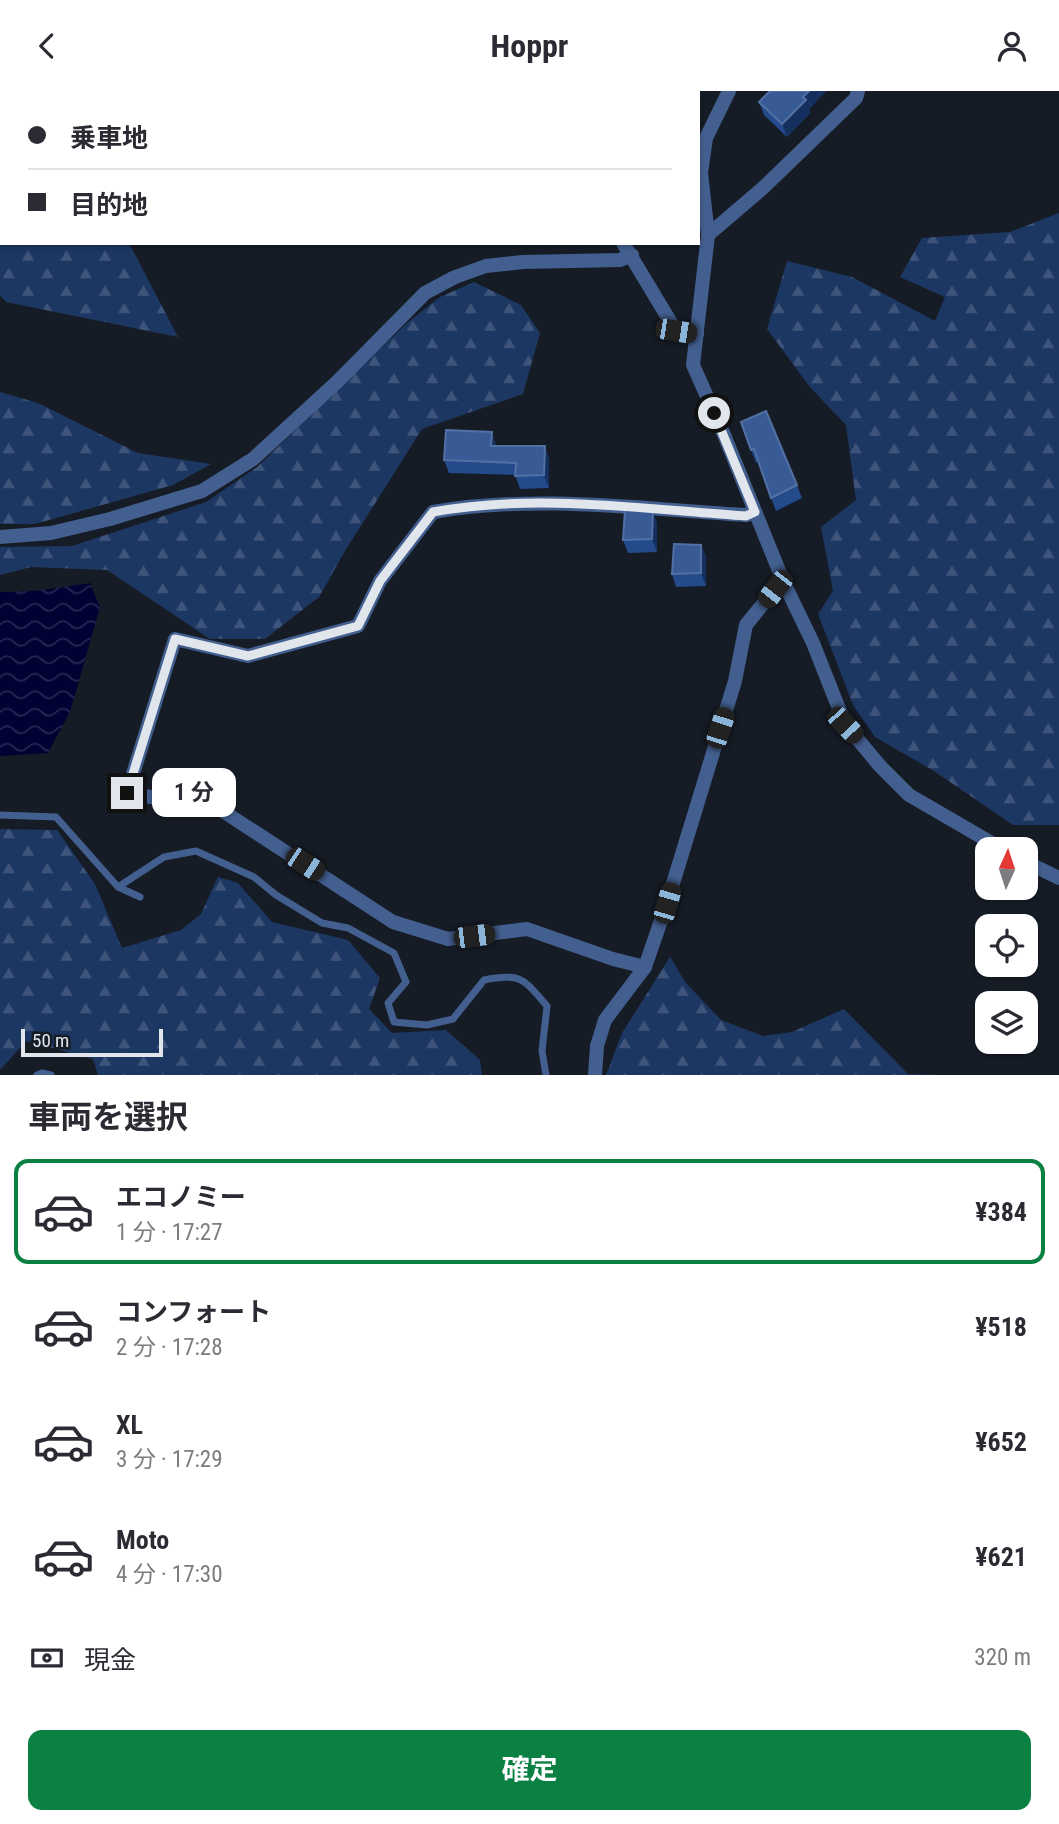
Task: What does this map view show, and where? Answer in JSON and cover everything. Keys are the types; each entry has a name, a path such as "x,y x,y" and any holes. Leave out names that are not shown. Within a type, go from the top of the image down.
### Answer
{"street":[{"path":"729,91 706,138 701,173 708,235 693,365 784,583 813,643 845,725 909,795 981,837"},
{"path":"708,235 764,187 856,98 858,91"},
{"path":"0,537 51,533 110,519 202,491 253,459 337,382 425,293 455,277 486,266 523,262 620,260 627,249 676,331 697,334"},
{"path":"645,967 613,959 527,929 448,939 393,922 218,808 127,793 175,639 248,656 358,626 380,581 433,512 472,505 563,503 746,516 755,512"},
{"path":"595,1075 597,1046 605,1020 645,967 667,903 735,681 746,625 775,589 784,583"},
{"path":"1038,868 1059,878"}],"lane":[{"path":"0,815 56,817 118,887 140,897"},
{"path":"118,887 164,857 196,851 254,877 276,895 322,923 348,928 394,953 406,982 388,1003 394,1022 427,1025 453,1019 484,980 502,976 524,980 547,1006 542,1051 546,1075"},
{"path":"37,1075 51,1075"}],"green space":[{"path":"1059,213 1059,825 1013,825 934,771 875,737 853,705 818,614 833,591 821,527 856,500 846,425 810,387 767,329 787,261 852,277 935,321 945,297 900,277 922,238 1010,232"},
{"path":"0,245 130,245 178,337 6,302 0,295"},
{"path":"474,282 521,305 540,333 523,394 422,429 319,597 265,639 210,639 107,570 31,567 0,575 0,547 72,546 206,502 257,467 407,323 440,297"},
{"path":"0,392 38,403 138,453 211,464 173,485 35,524 0,524"},
{"path":"0,829 57,830 95,884 122,948 181,930 201,914 218,877 238,883 272,922 348,940 380,978 369,1009 392,1033 446,1030 480,1060 482,1075 98,1075 93,1059 26,1041 0,1070"},
{"path":"670,957 686,983 721,1020 763,1036 792,1032 844,1009 908,1074 938,1075 606,1075 622,1033"}],"water":[{"path":"90,583 100,607 70,712 48,753 0,756 0,592 36,591"}],"building":[{"path":"770,91 809,91 803,97 806,100 782,124 759,102"},
{"path":"766,411 797,485 771,498 754,449 751,450 741,422"},
{"path":"446,430 492,432 491,446 545,446 544,475 515,476 516,463 444,460"},
{"path":"625,510 653,510 652,539 623,540"},
{"path":"674,544 701,545 701,573 672,574"}],"route":[{"path":"127,793 175,639 248,656 358,626 380,581 433,512 472,505 563,503 746,516 755,512 714,413"}]}
